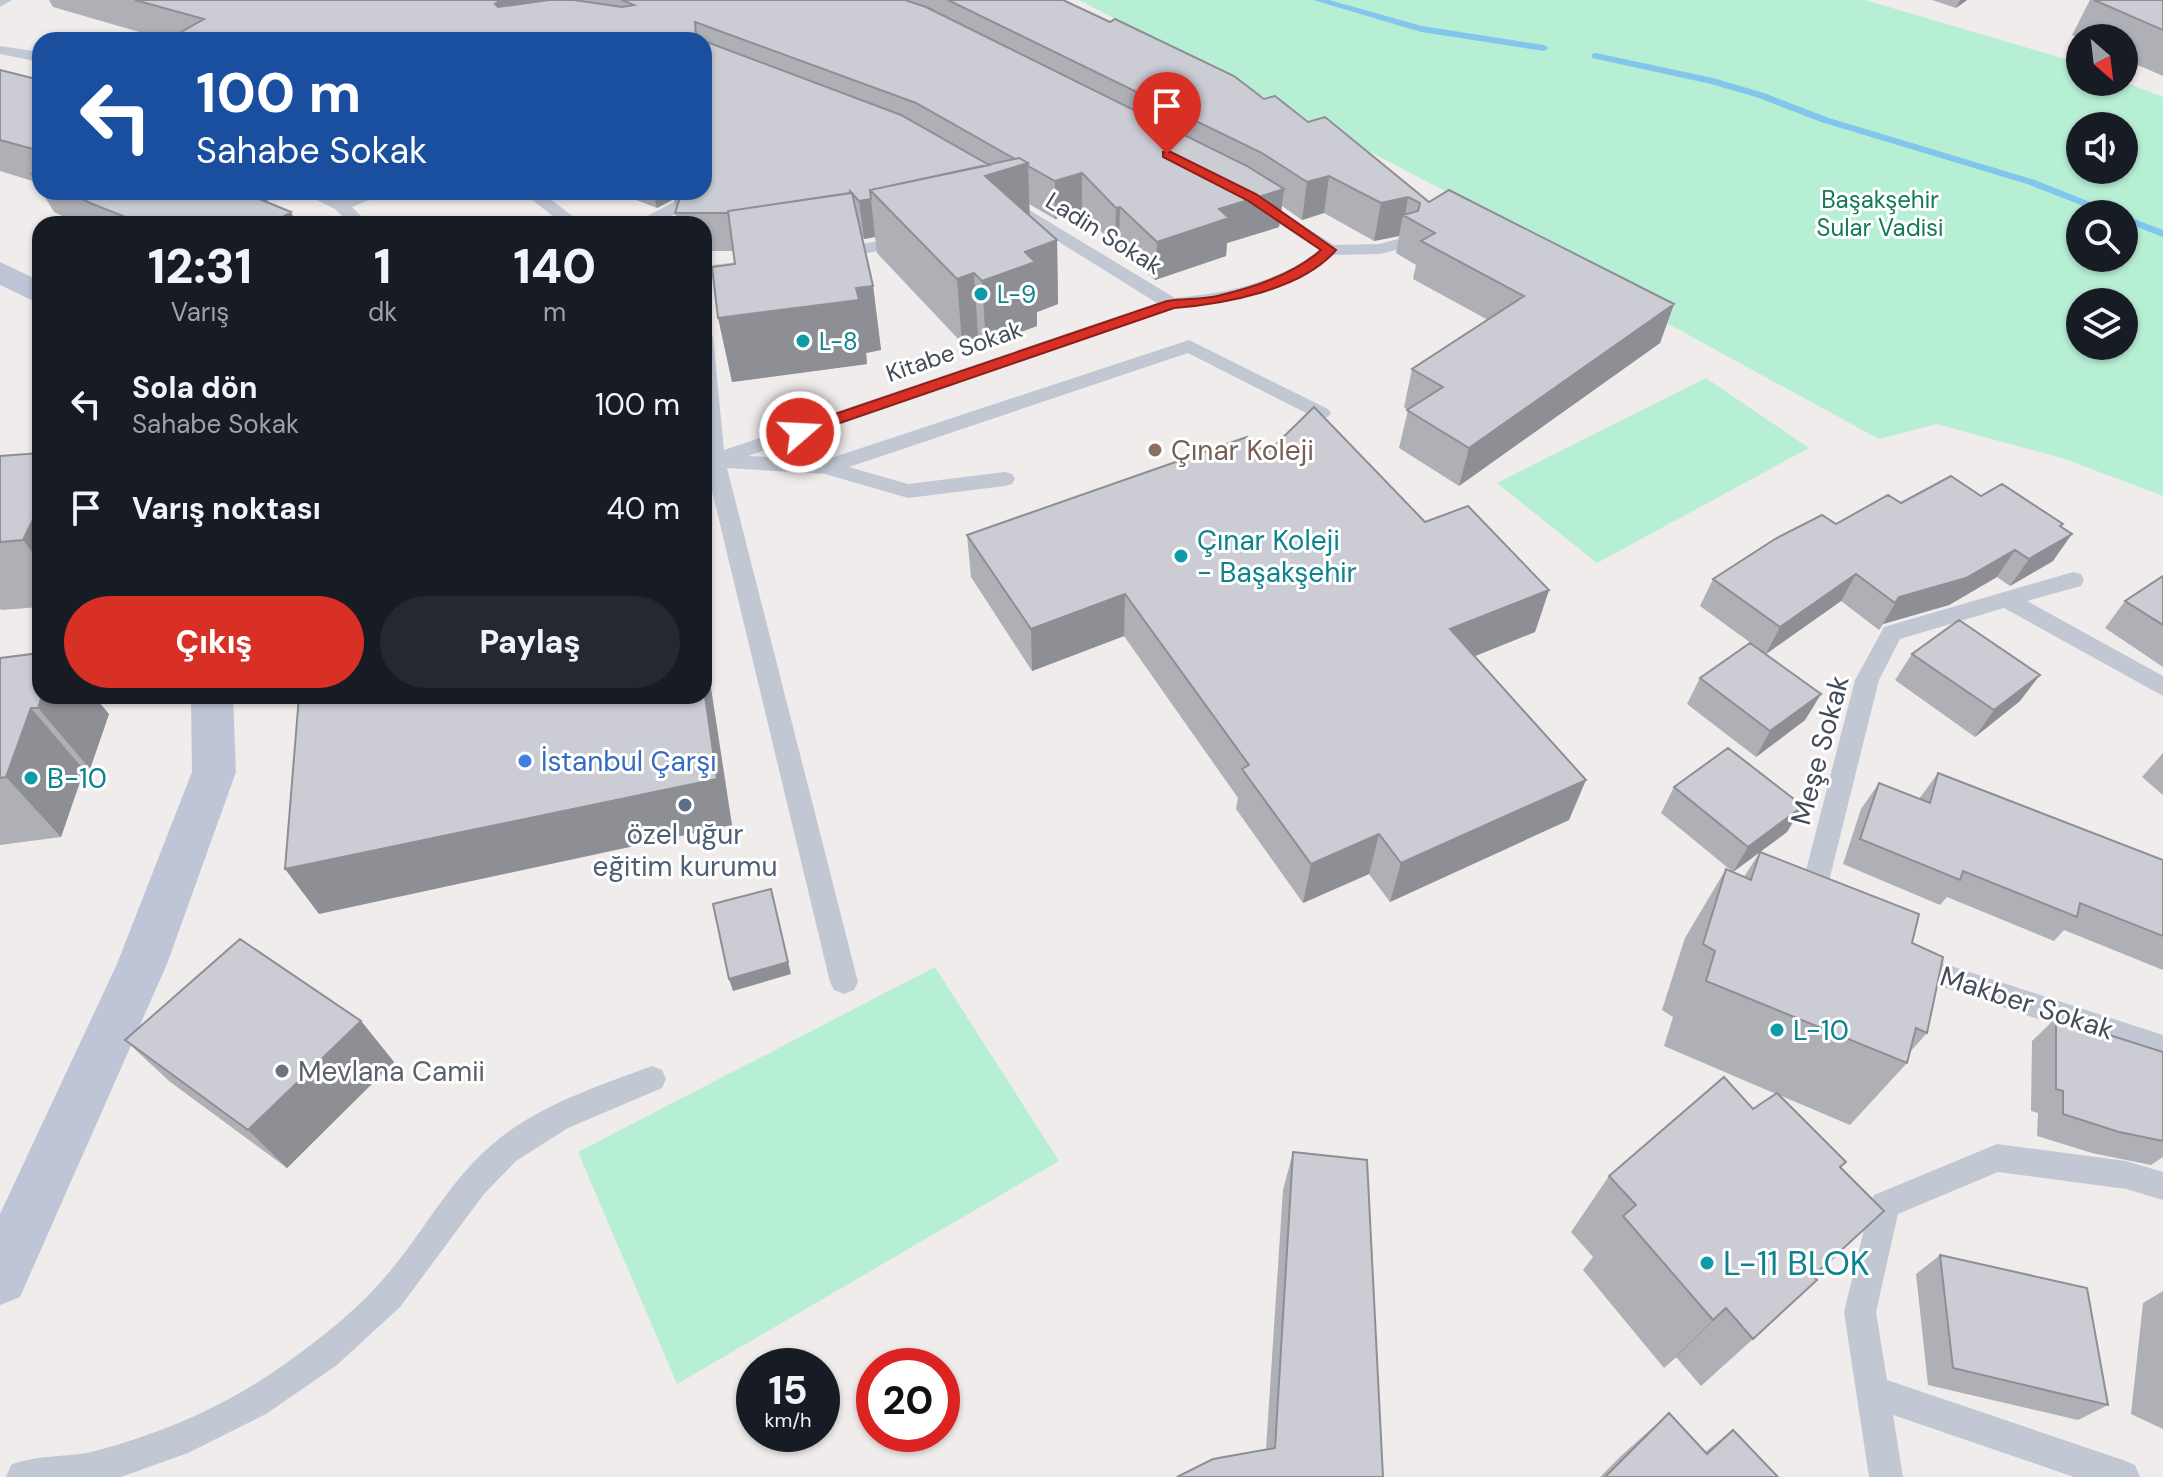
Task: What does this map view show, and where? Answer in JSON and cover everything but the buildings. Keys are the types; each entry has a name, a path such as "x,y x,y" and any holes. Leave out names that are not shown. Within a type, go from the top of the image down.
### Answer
{"street":[{"path":"0,272 32,290"},
{"path":"0,1277 142,964 209,787 214,772 212,704"}],"lane":[{"path":"0,50 32,56"},
{"name":"Ladin Sokak","path":"987,190 1172,304"},
{"path":"1237,190 1330,250 1380,249 1402,243"},
{"path":"329,200 341,205 352,216"},
{"path":"341,205 356,200"},
{"path":"541,200 563,216"},
{"path":"657,216 690,200"},
{"path":"995,220 1024,212"},
{"path":"809,257 922,238"},
{"name":"Kitabe Sokak","path":"712,462 1172,304 1217,301 1279,281 1313,265 1330,250"},
{"path":"712,270 764,263"},
{"path":"826,467 1189,346 1321,413"},
{"path":"712,463 826,467 908,491 1005,479"},
{"path":"712,475 844,982"},
{"name":"Meşe Sokak","path":"1815,916 1867,680 1892,633 2073,580"},
{"path":"2007,600 2163,687"},
{"name":"Makber Sokak","path":"1890,958 2163,1048"},
{"path":"23,1477 93,1469 163,1447 250,1407 331,1349 390,1295 471,1186 507,1150 555,1120 652,1079"},
{"path":"1886,1477 1860,1312 1885,1205 1997,1158 2126,1175 2163,1186"},
{"path":"1871,1391 2123,1477"}],"green space":[{"name":"Başakşehir Sular Vadisi","path":"1079,0 1865,0 2066,60 2066,96 2138,96 2138,87 2163,97 2163,496 2062,458 1937,424 1879,439 1480,221 1468,203"},
{"path":"1706,378 1809,448 1597,563 1497,483"},
{"path":"935,967 1059,1161 677,1384 578,1152"}],"waterway":[{"path":"1318,0 1421,29 1544,48"},
{"path":"1596,56 1713,81 1760,95 1825,120 2031,182 2078,200"},
{"path":"2138,224 2163,234"}],"place":[{"name":"L-9","path":"981,294"},
{"name":"L-8","path":"803,341"},
{"name":"Çınar Koleji","path":"1155,450"},
{"name":"Çınar Koleji - Başakşehir","path":"1181,556"},
{"name":"İstanbul Çarşı","path":"525,761"},
{"name":"B-10","path":"31,778"},
{"name":"özel uğur eğitim kurumu","path":"685,805"},
{"name":"L-10","path":"1777,1030"},
{"name":"Mevlana Camii","path":"282,1071"},
{"name":"L-11 BLOK","path":"1707,1263"}],"route":[{"path":"800,432 1172,304 1217,301 1279,281 1313,265 1330,250 1251,197 1167,154"}]}
